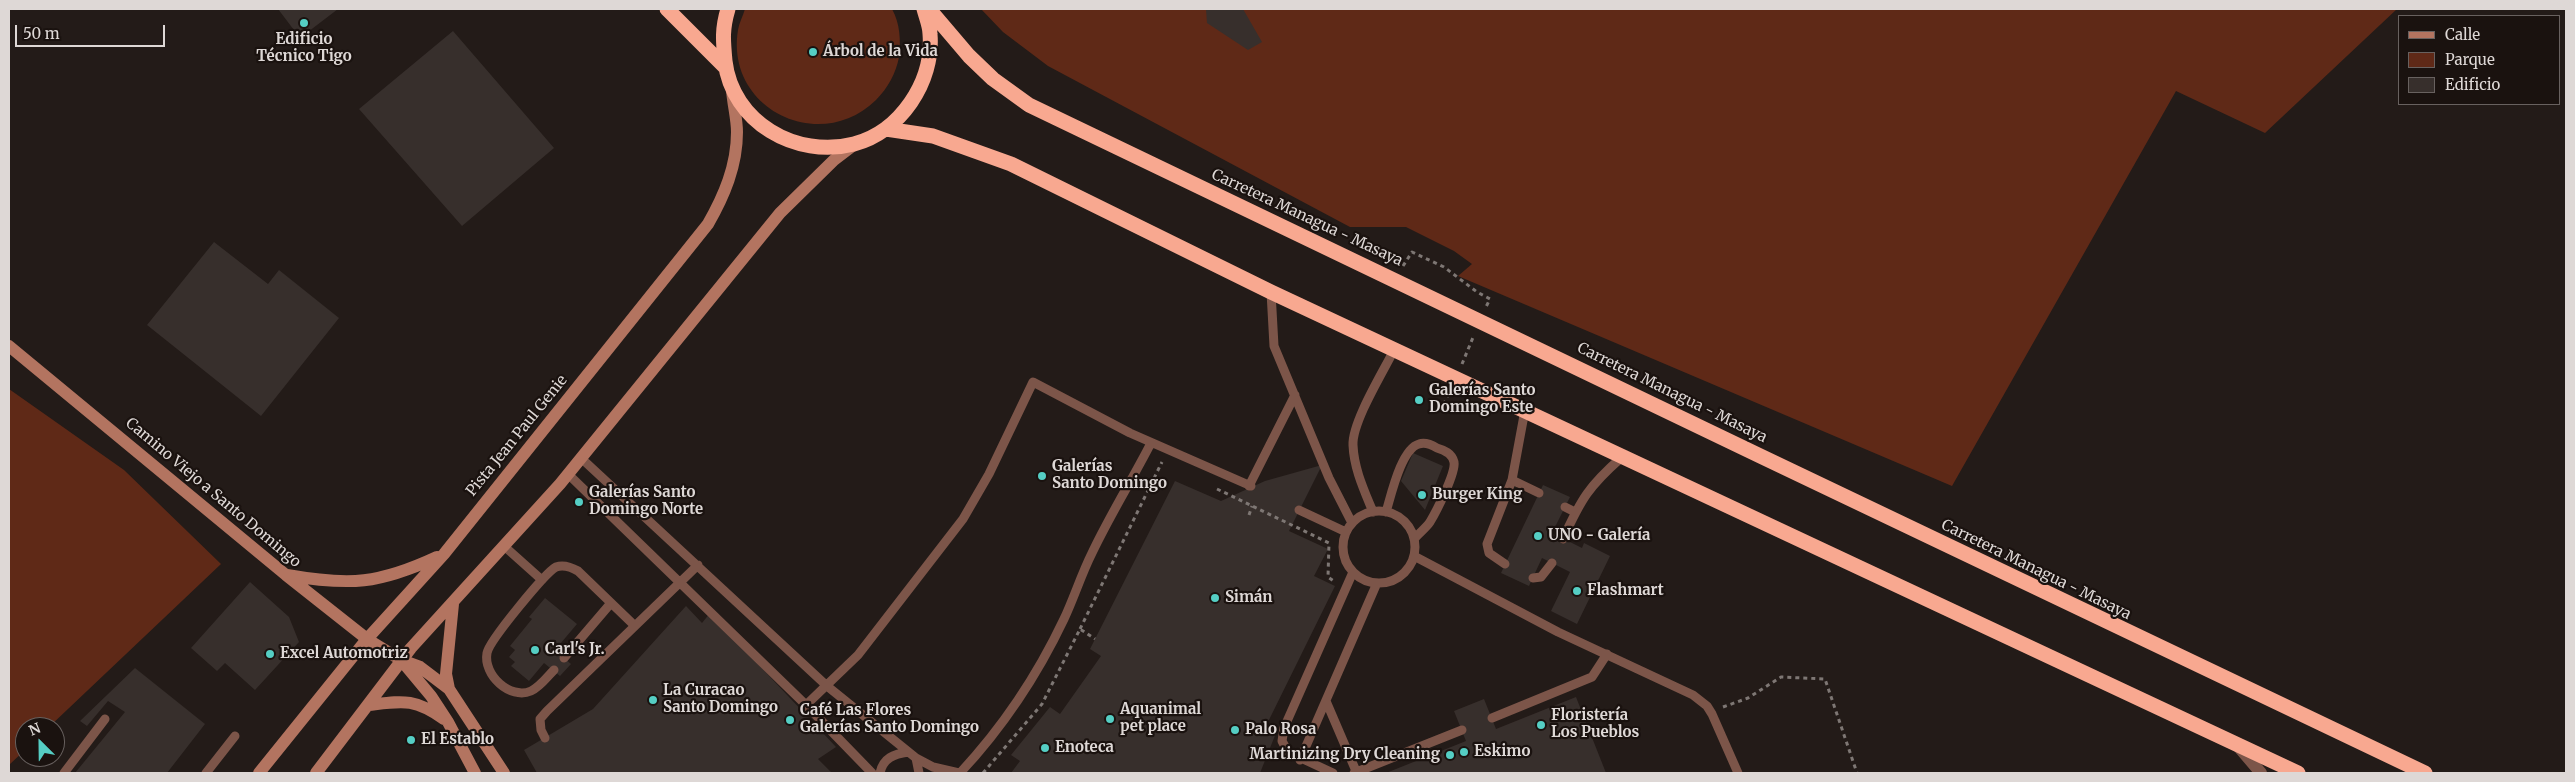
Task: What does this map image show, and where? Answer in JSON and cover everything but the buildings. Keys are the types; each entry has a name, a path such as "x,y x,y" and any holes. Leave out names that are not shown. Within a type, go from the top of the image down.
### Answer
{"highway":[{"path":"667,9 726,68"},
{"path":"728,9 722,28 726,68 732,90 753,119 783,139 819,148 855,144 886,129 912,103 928,70 930,34 924,9"},
{"name":"Carretera Managua - Masaya","path":"929,9 969,56 993,78 1028,105 1394,279 2078,610 2425,773"},
{"path":"886,129 933,136 1011,164 1271,292 2298,773"}],"main road":[{"name":"Pista Jean Paul Genie","path":"259,773 367,639 444,554 708,224 723,197 733,166 737,132 732,90"},
{"path":"316,773 401,660 568,474 780,213 821,172 855,144"},
{"name":"Camino Viejo a Santo Domingo","path":"9,346 286,575 367,639 401,660 420,667 449,688 504,773"},
{"path":"286,575 325,582 362,582 403,573 444,554"},
{"path":"449,688 447,660 453,604"},
{"name":"Camino Viejo a Santo Domingo","path":"401,660 431,696 448,722 475,773"},
{"path":"369,705 411,701 430,710 448,722"}],"street":[{"path":"2234,743 2261,773"}],"lane":[{"path":"1271,292 1274,346 1329,478 1352,523"},
{"path":"1373,512 1358,474 1353,442 1358,422 1394,350"},
{"path":"806,705 858,655 963,519 989,474 1034,382 1151,442 1250,486 1295,395"},
{"path":"1505,564 1489,553 1487,544 1512,480 1525,410"},
{"path":"581,458 827,686 916,758 933,767 959,773 1011,713 1034,674 1064,619 1080,577 1103,528 1151,442"},
{"path":"1386,512 1400,468 1409,451 1418,444 1429,444 1448,452 1454,461 1453,470 1436,512 1429,524 1414,539"},
{"path":"1563,538 1575,512 1591,486 1622,457"},
{"path":"568,474 806,705 872,773"},
{"path":"1512,480 1539,494"},
{"path":"1565,507 1575,512"},
{"path":"1299,510 1346,532"},
{"path":"1373,512 1386,512 1404,521 1414,539 1414,556 1409,568 1400,576 1389,582 1377,583 1360,578 1353,572 1343,553 1346,532 1352,523 1361,516 1373,512"},
{"path":"504,546 542,580"},
{"path":"1414,556 1500,602 1693,695 1707,706 1712,714 1738,773"},
{"path":"1533,578 1540,578 1552,563"},
{"path":"545,738 541,730 540,719 547,710 698,565"},
{"path":"554,670 530,691 518,693 508,690 493,677 487,664 487,652 493,640 542,580 558,566 568,566 578,571 635,626"},
{"path":"1333,773 1300,760 1288,752 1282,741 1284,728 1353,572"},
{"path":"1300,760 1377,583"},
{"path":"564,658 611,603"},
{"path":"1492,718 1592,677 1607,654"},
{"path":"1326,701 1355,772 1462,730"},
{"path":"64,773 105,719"},
{"path":"206,773 235,736"},
{"path":"880,773 884,762 890,756 908,752"},
{"path":"916,758 919,773"}],"path":[{"path":"1394,279 1412,252 1444,267 1489,300 1486,309"},
{"path":"1459,370 1478,326"},
{"path":"1430,400 1444,405 1452,388"},
{"path":"983,773 1042,704 1162,462 1169,465"},
{"path":"1213,487 1329,543 1328,577 1340,585"},
{"path":"1249,515 1252,506"},
{"path":"1080,629 1095,639"},
{"path":"1712,714 1726,705 1748,698 1781,677 1825,679 1857,773"}],"green space":[{"path":"745,9 892,9 897,20 900,38 898,63 894,74 876,100 853,116 829,123 804,123 781,115 761,101 746,82 738,58 738,30"},
{"path":"981,9 2397,9 2265,133 2176,91 1952,486 1458,276 1472,264 1454,251 1406,227 1350,227 1048,66 1003,32"},
{"path":"9,389 124,470 221,564 60,717 15,717 15,759 9,765"}],"place":[{"name":"Edificio Técnico Tigo","path":"304,23"},
{"name":"Árbol de la Vida","path":"813,52"},
{"name":"Galerías Santo Domingo Este","path":"1419,400"},
{"name":"Galerías Santo Domingo","path":"1042,476"},
{"name":"Burger King","path":"1422,495"},
{"name":"Galerías Santo Domingo Norte","path":"579,502"},
{"name":"UNO - Galería","path":"1538,536"},
{"name":"Flashmart","path":"1577,591"},
{"name":"Simán","path":"1215,598"},
{"name":"Carl's Jr.","path":"535,650"},
{"name":"Excel Automotriz","path":"270,654"},
{"name":"La Curacao Santo Domingo","path":"653,700"},
{"name":"Aquanimal pet place","path":"1110,719"},
{"name":"Café Las Flores Galerías Santo Domingo","path":"790,720"},
{"name":"Floristería Los Pueblos","path":"1541,725"},
{"name":"Palo Rosa","path":"1235,730"},
{"name":"El Establo","path":"411,740"},
{"name":"Enoteca","path":"1045,748"},
{"name":"Eskimo","path":"1464,752"},
{"name":"Martinizing Dry Cleaning","path":"1450,755"}]}
